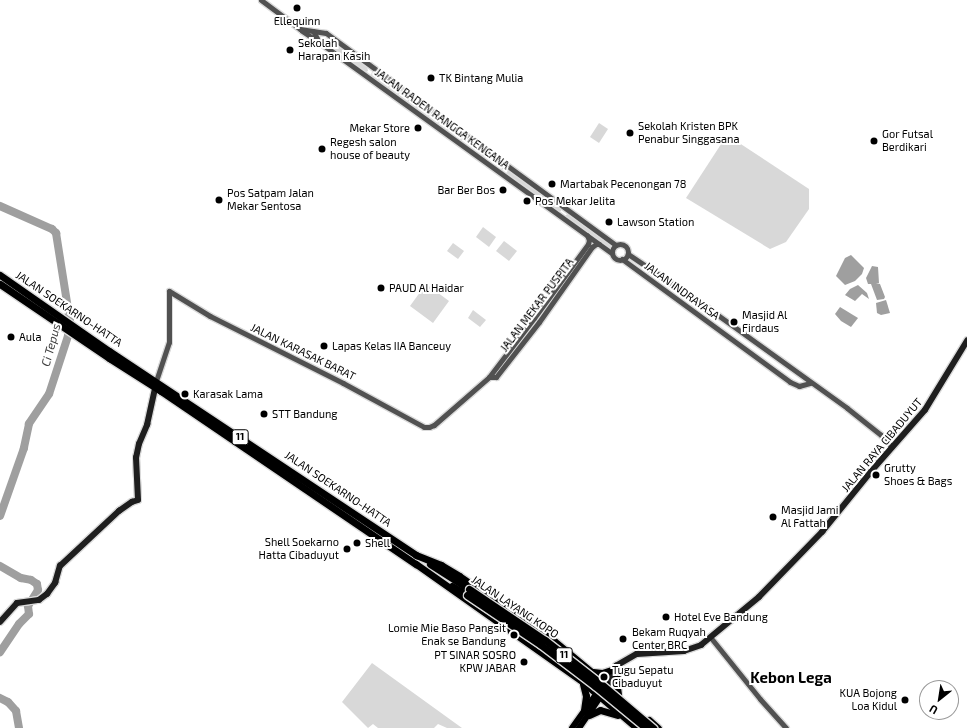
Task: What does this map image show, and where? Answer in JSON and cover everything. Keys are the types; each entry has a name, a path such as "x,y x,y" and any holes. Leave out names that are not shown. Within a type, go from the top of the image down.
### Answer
{"highway":[{"name":"JALAN SOEKARNO-HATTA","path":"0,275 72,329 326,494 416,555 453,571 557,643 658,728"},
{"name":"JALAN SOEKARNO-HATTA","path":"0,284 62,322"},
{"name":"JALAN SOEKARNO-HATTA","path":"156,384 583,682 637,728"},
{"name":"JALAN LAYANG KOPO","path":"416,555 541,645 595,686 646,728"},
{"name":"JALAN LAYANG KOPO","path":"416,564 468,592 545,640 600,682 653,728"},
{"path":"548,657 553,657 557,653 559,648 557,643"},
{"path":"591,671 602,673 615,670 618,695"},
{"path":"583,682 586,696 586,713 602,710 630,722"}],"main road":[{"name":"JALAN RAYA CIBADUYUT","path":"606,684 615,670 624,662 640,653 670,653 688,650 701,645 759,597 783,574 830,522 928,406 967,341"},
{"path":"0,622 17,603 39,600 50,591 60,566 119,512 132,502 138,500 136,458 139,444 147,425 156,384"},
{"path":"572,728 586,713 606,684"},
{"path":"579,728 586,713"}],"street":[{"path":"261,0 319,42"},
{"path":"300,29 313,31"},
{"name":"JALAN RADEN RANGGA KENCANA","path":"313,31 319,42 612,253"},
{"name":"JALAN RADEN RANGGA KENCANA","path":"313,31 326,33 616,245"},
{"path":"560,216 566,208"},
{"name":"JALAN MEKAR PUSPITA","path":"537,320 588,242 587,235"},
{"name":"JALAN MEKAR PUSPITA","path":"429,428 489,378 496,377 592,247 596,244 600,245"},
{"path":"616,245 625,245 628,250 628,254 622,259 615,258 612,253 616,245"},
{"name":"JALAN INDRAYASA","path":"628,254 708,308 810,383 847,408 881,435 892,447"},
{"name":"JALAN INDRAYASA","path":"622,259 790,382 799,386 810,383"},
{"name":"JALAN KARASAK BARAT","path":"156,384 169,342 169,291 210,316 356,389 424,427 429,428"},
{"path":"711,638 760,699 786,728"}],"shaded area":[{"path":"322,36 367,66 368,71 364,73 321,41 320,39"},
{"path":"372,72 454,130 455,135 454,136 370,77"},
{"path":"599,123 608,129 599,143 590,137"},
{"path":"727,135 809,189 809,209 786,242 770,249 686,198"},
{"path":"461,136 489,156 489,159 486,160 459,140"},
{"path":"498,163 561,208 561,211 558,212 495,166"},
{"path":"569,213 612,245 611,247 609,248 566,217"},
{"path":"483,227 496,237 489,247 476,237"},
{"path":"504,241 517,251 509,261 496,251"},
{"path":"453,243 464,251 458,259 447,251"},
{"path":"851,255 864,268 862,274 855,281 845,285 836,276 845,258"},
{"path":"872,266 878,267 879,283 876,283 880,284 885,297 884,299 877,300 871,284 868,284 866,278"},
{"path":"426,284 449,301 433,323 410,306"},
{"path":"858,285 867,293 869,299 862,294 855,301 845,295 850,289"},
{"path":"886,300 890,313 881,315 877,313 876,303"},
{"path":"840,307 858,318 851,327 841,321 835,314"},
{"path":"473,310 486,320 480,327 468,318"},
{"path":"372,663 462,728 447,728 438,724 434,728 378,728 373,724 368,728 342,702"}],"waterway":[{"name":"Ci Tepus","path":"0,206 52,229 56,233 70,321 68,336 49,394 29,424 24,448 0,516"},
{"name":"Ci Tepus","path":"0,566 21,578 31,580 37,584 38,590 28,606 29,614 19,624 0,652"},
{"name":"Ci Tepus","path":"0,698 8,702 16,711 19,728"}],"place":[{"name":"Ellequinn","path":"297,8"},
{"name":"Sekolah Harapan Kasih","path":"290,50"},
{"name":"TK Bintang Mulia","path":"431,78"},
{"name":"Mekar Store","path":"418,128"},
{"name":"Sekolah Kristen BPK Penabur Singgasana","path":"630,133"},
{"name":"Gor Futsal Berdikari","path":"874,141"},
{"name":"Regesh salon house of beauty","path":"322,149"},
{"name":"Martabak Pecenongan 78","path":"552,184"},
{"name":"Bar Ber Bos","path":"503,190"},
{"name":"Pos Satpam Jalan Mekar Sentosa","path":"219,200"},
{"name":"Pos Mekar Jelita","path":"527,201"},
{"name":"Lawson Station","path":"609,222"},
{"name":"PAUD Al Haidar","path":"381,288"},
{"name":"Masjid Al Firdaus","path":"734,322"},
{"name":"Aula","path":"11,337"},
{"name":"Lapas Kelas IIA Banceuy","path":"324,346"},
{"name":"Karasak Lama","path":"185,394"},
{"name":"STT Bandung","path":"264,414"},
{"name":"Grutty Shoes & Bags","path":"876,475"},
{"name":"Masjid Jami Al Fattah","path":"773,517"},
{"name":"Shell","path":"357,543"},
{"name":"Shell Soekarno Hatta Cibaduyut","path":"347,549"},
{"name":"Hotel Eve Bandung","path":"666,617"},
{"name":"Lomie Mie Baso Pangsit Enak se Bandung","path":"514,635"},
{"name":"Bekam Ruqyah Center BRC","path":"623,639"},
{"name":"PT SINAR SOSRO KPW JABAR","path":"524,662"},
{"name":"Tugu Sepatu Cibaduyut","path":"604,677"},
{"name":"KUA Bojong Loa Kidul","path":"905,700"}],"district":[{"name":"Kebon Lega","path":"791,678"}]}
